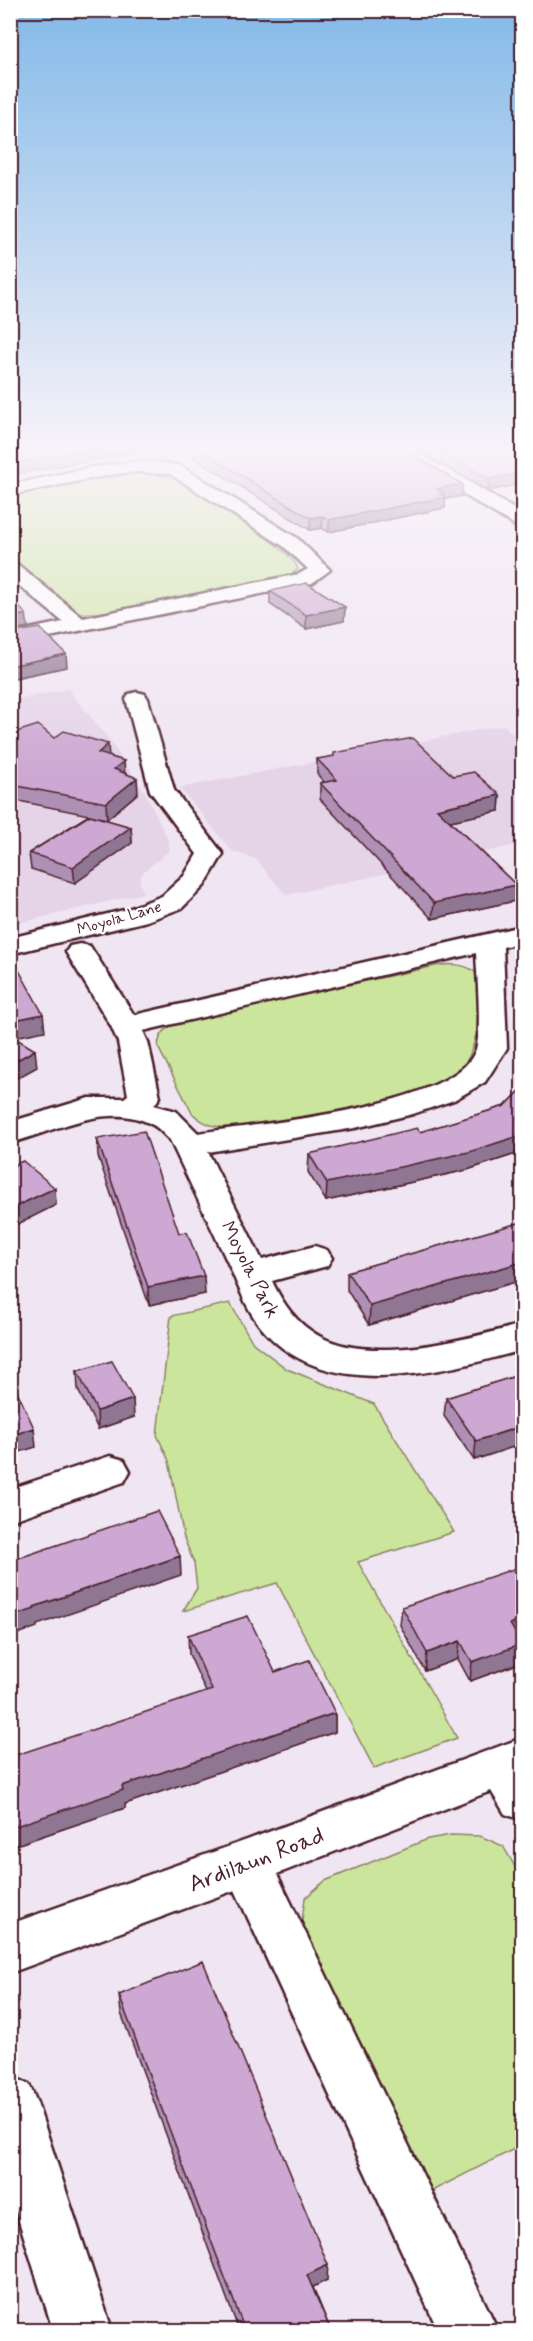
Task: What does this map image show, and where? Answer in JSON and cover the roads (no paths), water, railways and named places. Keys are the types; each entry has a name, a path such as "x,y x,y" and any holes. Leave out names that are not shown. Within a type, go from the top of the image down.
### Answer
{"street":[{"path":"10,639 305,579 320,570 305,556"},
{"path":"10,568 79,625"},
{"name":"Moyola Lane","path":"10,946 136,915 172,902 195,880 210,854 162,791 137,699"},
{"path":"126,1026 522,934"},
{"path":"190,1145 216,1139 242,1138 302,1128 422,1104 455,1088 478,1070 491,1052 493,1002 490,949 487,943"},
{"path":"80,952 126,1026 133,1042 144,1096 132,1108"},
{"name":"Moyola Park","path":"10,1133 89,1107 132,1108 155,1114 173,1123 190,1145 268,1310 283,1329 309,1348 330,1356 356,1361 418,1360 452,1355 522,1337"},
{"path":"251,1275 315,1258"},
{"path":"10,1505 110,1471"},
{"name":"Ardilaun Road","path":"10,1949 248,1863 515,1774"},
{"path":"248,1863 468,2331"},
{"path":"10,2103 83,2331"}]}
